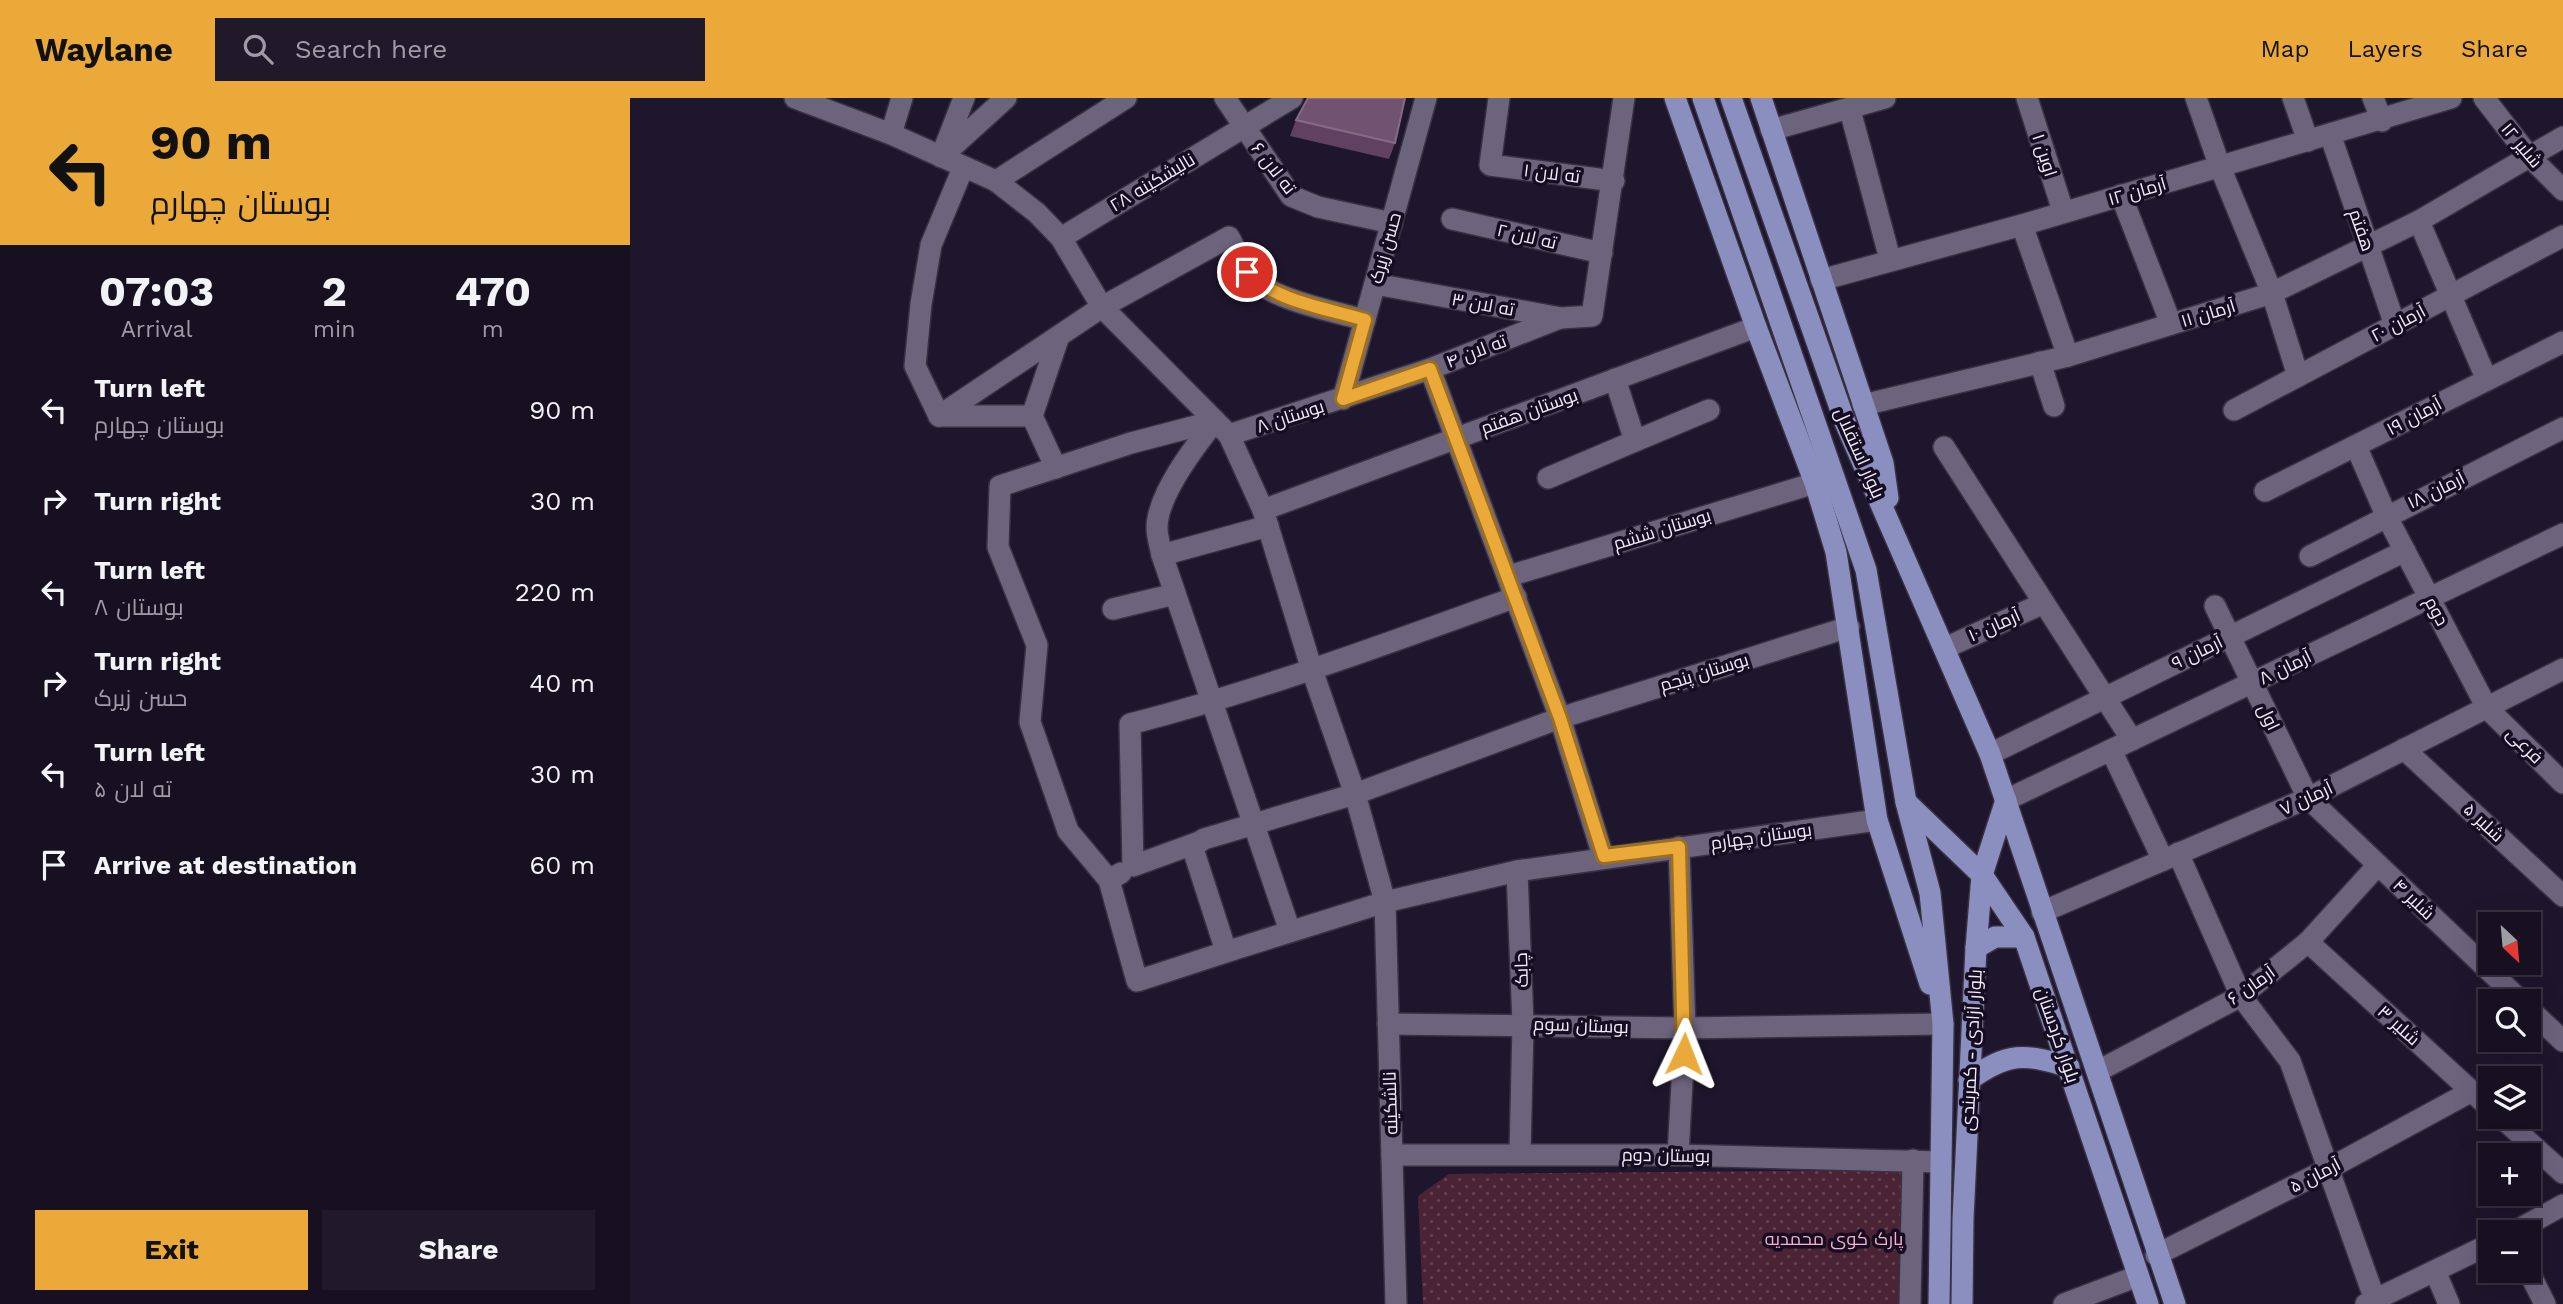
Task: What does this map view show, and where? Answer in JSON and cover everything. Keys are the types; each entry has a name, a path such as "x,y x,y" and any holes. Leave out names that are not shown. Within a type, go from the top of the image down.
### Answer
{"main road":[{"path":"1675,98 1756,327 1815,483 1836,552 1877,820 1943,1024"},
{"name":"بلوار استقلال","path":"1703,98 1866,570 1906,802"},
{"name":"بلوار استقلال","path":"1731,98 1845,422 1945,648 1990,754 2006,800"},
{"path":"1760,98 1883,463 1891,524"},
{"name":"بلوار کردستان","path":"2006,800 2175,1304"},
{"name":"بلوار آزادی - کمربندی","path":"1962,1304 1969,1080 1982,874 2006,800"},
{"name":"بلوار کردستان","path":"1906,802 1982,874 2024,937 2148,1304"},
{"name":"بلوار آزادی - کمربندی","path":"1906,802 1930,893 1943,1024 1939,1304"},
{"path":"1976,948 1995,937 2024,937"},
{"path":"1969,1080 1993,1063 2013,1057 2034,1056 2069,1068"}],"street":[{"path":"795,98 891,134 996,181 1037,213 1061,238 1102,307 1222,428 1179,472 1161,508 1157,527 1162,555 1290,931"},
{"path":"891,134 902,98"},
{"path":"941,157 964,98"},
{"path":"941,157 1006,98"},
{"path":"996,181 1126,98"},
{"name":"ته لان ۶","path":"1225,98 1291,196 1330,210 1392,223"},
{"name":"نالیشکینه ۲۸","path":"1061,238 1292,98"},
{"name":"حسن زیرک","path":"1343,399 1426,98"},
{"name":"ته لان ۱","path":"1499,98 1490,165 1614,181"},
{"path":"1602,253 1624,98"},
{"path":"1771,130 1885,98"},
{"name":"اوین ۱","path":"2027,98 2063,211"},
{"path":"2196,98 2220,167 2273,293 2298,376"},
{"path":"2293,98 2308,141"},
{"path":"2374,98 2382,121"},
{"name":"آرمان ۱۲","path":"1821,280 2382,121 2451,98"},
{"name":"شلیر ۱۲","path":"2484,98 2528,155 2563,190"},
{"path":"1850,110 1890,260"},
{"name":"هفتم","path":"2330,134 2395,325"},
{"name":"آرمان ۱۱","path":"1863,405 2068,356 2273,293 2420,221 2528,155 2563,137"},
{"path":"939,416 915,366 920,304 931,245 963,168"},
{"path":"2121,195 2171,324"},
{"name":"ته لان ۲","path":"1452,219 1602,253"},
{"path":"2420,221 2453,294 2486,378"},
{"path":"2022,225 2068,356"},
{"name":"آرمان ۲۰","path":"2234,411 2563,236"},
{"path":"939,416 1102,307 1229,237 1247,272 1259,284 1277,293 1365,320"},
{"name":"ته لان ۳","path":"1374,284 1561,318 1592,316 1602,253"},
{"name":"ته لان ۴","path":"1430,369 1561,318"},
{"name":"بوستان هفتم","path":"1162,555 1265,518 1457,438 1756,327"},
{"path":"1056,468 1032,416 1059,336"},
{"name":"آرمان ۱۹","path":"2265,491 2486,378 2560,350"},
{"path":"2040,362 2054,406"},
{"path":"1430,369 1560,718 1604,856"},
{"name":"بوستان ۸","path":"1109,880 1068,831 1030,722 1037,645 998,547 1000,486 1131,443 1222,428 1343,399 1430,369"},
{"path":"1615,379 1635,441"},
{"path":"1548,478 1709,410"},
{"path":"939,416 1032,416"},
{"name":"نالشکینه","path":"1222,428 1265,518 1312,670 1355,794 1385,901 1396,1304"},
{"name":"آرمان ۱۸","path":"2310,556 2386,515 2563,428"},
{"name":"دوم","path":"2356,446 2386,515 2487,708"},
{"path":"1944,447 2132,740"},
{"name":"بوستان ششم","path":"1509,576 1815,483"},
{"name":"آرمان ۸","path":"2006,800 2563,534"},
{"name":"آرمان ۹","path":"1990,754 2405,551"},
{"path":"1113,609 1175,594"},
{"path":"1133,866 1130,724 1214,702 1312,670 1516,597"},
{"name":"آرمان ۱۰","path":"1945,648 2044,603"},
{"name":"اول","path":"2215,606 2308,798"},
{"name":"بوستان پنجم","path":"1109,880 1133,866 1199,842 1355,794 1560,718 1849,627"},
{"name":"آرمان ۷","path":"2042,912 2308,798 2563,670"},
{"name":"فرعی","path":"2487,708 2563,783"},
{"name":"شلیر ۵","path":"2404,749 2563,895"},
{"path":"2111,750 2171,856 2241,996 2290,1060 2370,1302 2478,1250"},
{"name":"شلیر ۴","path":"2308,798 2508,989"},
{"name":"بوستان چهارم","path":"1109,880 1137,981 1385,901 1517,871 1604,856 1877,820"},
{"path":"1199,842 1194,852 1225,948 1232,950"},
{"path":"1678,1155 1685,1028 1679,847"},
{"name":"آرمان ۶","path":"2098,1071 2241,996 2308,942 2378,865"},
{"name":"چابک","path":"1517,871 1523,1024 1520,1154"},
{"name":"شلیر ۳","path":"2308,942 2478,1097"},
{"path":"2541,1020 2563,1041"},
{"name":"بوستان سوم","path":"1388,1024 1685,1028 1943,1024"},
{"name":"آرمان ۵","path":"2157,1255 2328,1169 2472,1091"},
{"path":"2514,1129 2563,1174"},
{"name":"بوستان دوم","path":"1392,1155 1678,1155 1941,1162"},
{"path":"1910,1304 1913,1160"},
{"path":"2536,1220 2563,1205"},
{"path":"2435,1271 2449,1304"},
{"path":"2064,1304 2138,1276"},
{"path":"2534,1283 2545,1304"}],"green space":[{"name":"پارک کوی محمدیه","path":"1903,1170 1901,1304 1423,1304 1418,1196 1449,1174"}],"building":[{"path":"1308,98 1405,98 1395,143 1296,120"}],"route":[{"path":"1247,272 1259,284 1277,293 1365,320 1343,399 1430,369 1560,718 1604,856 1679,847 1684,1054"}]}
